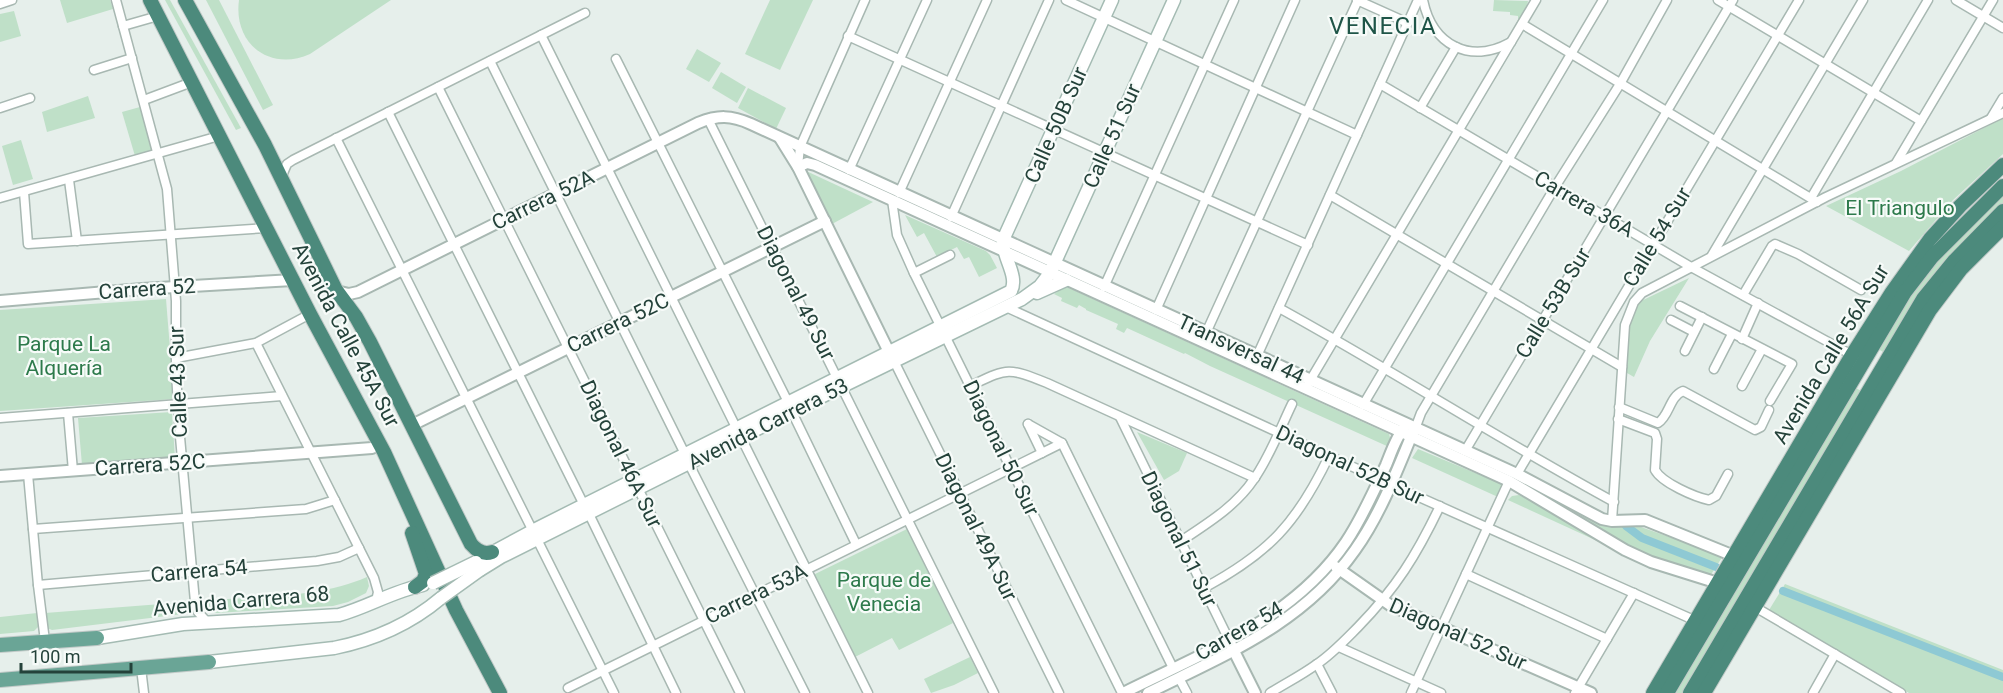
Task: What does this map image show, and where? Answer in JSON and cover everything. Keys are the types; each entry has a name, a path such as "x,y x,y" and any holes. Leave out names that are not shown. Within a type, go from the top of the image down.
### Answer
{"highway":[{"name":"Avenida Calle 45A Sur","path":"150,0 310,314 384,452 456,610 500,693"},
{"name":"Avenida Calle 45A Sur","path":"185,0 246,110 336,290 356,317 370,342 471,544 480,552 492,552"},
{"name":"Avenida Calle 56A Sur","path":"1723,587 1734,556 1852,355 1907,269 1960,206 2003,165"},
{"name":"Avenida Calle 56A Sur","path":"1723,587 1791,484 1905,292 1942,246 2003,186"},
{"path":"1704,693 1814,483 1923,299 1954,261 2003,211"},
{"path":"1690,693 1722,639 1750,604 1845,453 1938,298 1961,269 2003,227"},
{"path":"1907,269 1942,246"},
{"path":"310,314 339,382 404,513 425,568 426,577 415,587"},
{"path":"1791,484 1798,450"},
{"path":"1814,483 1845,453"},
{"path":"1653,693 1696,621 1723,587"},
{"path":"1667,693 1701,635 1723,587"},
{"path":"1675,656 1701,635"},
{"path":"1712,680 1722,639"}],"main road":[{"name":"Calle 50B Sur","path":"1004,246 1112,0"},
{"name":"Calle 51 Sur","path":"1052,268 1174,0"},
{"name":"Avenida Carrera 53","path":"478,566 492,552 535,535 943,331 1011,291 1014,282 1004,246"},
{"name":"Avenida Carrera 53","path":"943,331 1022,299 1040,286 1052,268"},
{"path":"1022,299 1066,280"},
{"name":"Avenida Carrera 53","path":"478,566 501,557 535,535"},
{"path":"0,680 209,662 353,644 390,631 411,620 478,566"},
{"name":"Avenida Carrera 68","path":"0,645 97,638 183,624 325,617 350,612 395,592 433,583 478,566"}],"street":[{"path":"0,4 12,0"},
{"name":"Calle 43 Sur","path":"116,0 167,189 175,287 178,404 192,572 196,608 207,622"},
{"path":"798,167 800,147 865,0"},
{"path":"849,170 927,0"},
{"path":"896,196 987,0"},
{"path":"951,217 1049,0"},
{"path":"1065,0 1357,135"},
{"path":"1104,286 1234,0"},
{"path":"1156,310 1295,0"},
{"path":"1206,333 1358,0 1408,23"},
{"path":"1257,356 1418,0"},
{"path":"1423,0 1433,27 1441,37 1456,47 1469,51 1484,51 1500,48 1511,42"},
{"path":"1529,13 1530,0"},
{"path":"1307,385 1536,0"},
{"path":"1363,405 1603,0"},
{"path":"1409,431 1620,84 1667,0"},
{"path":"1718,0 1731,3 1778,36 1921,121"},
{"name":"Calle 54 Sur","path":"1411,693 1513,478 1529,455 1799,0"},
{"path":"1710,257 1863,0"},
{"path":"1814,200 1928,0"},
{"path":"1956,0 2003,28"},
{"path":"1896,164 1993,0"},
{"name":"Calle 53B Sur","path":"1465,451 1731,3"},
{"path":"281,178 287,164 585,13"},
{"path":"123,26 158,16"},
{"path":"1522,24 1814,200"},
{"path":"541,35 868,693"},
{"path":"848,36 1308,245"},
{"path":"1420,108 1456,47"},
{"path":"94,70 132,58"},
{"path":"616,59 856,544"},
{"path":"490,61 805,693"},
{"path":"144,100 192,82"},
{"name":"Carrera 36A","path":"1380,84 1691,267 1852,355"},
{"name":"Diagonal 46A Sur","path":"438,87 740,693"},
{"path":"0,108 30,98"},
{"path":"1991,119 2003,98"},
{"path":"388,112 676,693"},
{"path":"1612,521 1625,325 1634,302 1642,293 1814,200 2003,113"},
{"name":"Carrera 52A","path":"336,290 349,294 358,292 708,119 730,116 751,124"},
{"name":"Diagonal 49 Sur","path":"708,119 994,693"},
{"name":"Transversal 44","path":"751,124 849,170 896,196 1004,246 1052,268 1104,286 1257,356 1307,385 1363,405 1409,431 1465,451 1513,478 1625,550 1651,562 1723,587"},
{"path":"0,198 219,136"},
{"name":"Diagonal 49A Sur","path":"779,137 798,167 1059,693"},
{"path":"336,138 614,693"},
{"name":"Transversal 44","path":"798,167 807,163 815,165 951,217 1004,246"},
{"path":"69,180 77,241"},
{"path":"24,192 28,244 267,228"},
{"path":"1330,195 1622,367"},
{"name":"Diagonal 50 Sur","path":"896,196 897,235 914,273 1122,693"},
{"name":"Carrera 52C","path":"411,425 825,221"},
{"path":"1743,295 1775,244 1798,254 1861,290"},
{"path":"914,273 950,255"},
{"name":"Transversal 44","path":"1052,268 1066,280 1307,385 1602,519 1645,520 1734,556"},
{"name":"Carrera 52","path":"0,301 293,280"},
{"path":"1623,295 1634,302"},
{"path":"1742,339 1758,303"},
{"path":"1619,407 1658,423 1665,419 1676,395 1683,391 1755,430 1761,427 1792,364 1680,306"},
{"name":"Diagonal 52B Sur","path":"1006,307 1379,479 1696,621"},
{"path":"1279,308 1385,367 1529,455 1614,501"},
{"path":"176,358 256,343 310,314"},
{"path":"1685,351 1702,317"},
{"path":"1671,320 1694,332"},
{"path":"1714,369 1732,334"},
{"path":"256,343 376,584 378,595 376,601"},
{"path":"1742,386 1762,349"},
{"path":"970,386 1000,372 1016,370 1255,478"},
{"path":"0,418 282,396"},
{"path":"1181,541 1212,521 1235,502 1255,478 1292,405"},
{"path":"69,412 73,471"},
{"name":"Diagonal 51 Sur","path":"1120,416 1255,693"},
{"path":"1618,419 1655,433 1657,439 1655,470 1660,477 1673,485 1709,500 1716,496 1728,474"},
{"path":"1042,453 1028,424 1062,443 1187,693"},
{"name":"Carrera 54","path":"1335,567 1379,479 1409,431"},
{"name":"Carrera 54","path":"1122,693 1176,673 1231,645 1335,567 1371,525 1390,484 1409,431"},
{"name":"Carrera 53A","path":"568,688 1062,443"},
{"name":"Carrera 52C","path":"0,476 372,448"},
{"path":"1204,588 1237,571 1273,541 1292,521 1313,490 1329,456"},
{"path":"28,474 45,641"},
{"path":"33,529 306,508 335,500"},
{"path":"1270,693 1317,664 1339,647 1383,601 1406,571 1440,506"},
{"name":"Carrera 54","path":"38,585 317,561 339,557 359,548"},
{"name":"Diagonal 52 Sur","path":"1335,567 1383,601 1442,626 1576,690 1591,693"},
{"path":"1466,574 1607,639"},
{"path":"1576,690 1634,593"},
{"path":"1750,604 1901,693"},
{"path":"1339,647 1441,693"},
{"path":"1813,693 1835,654"},
{"path":"1317,664 1332,693"},
{"path":"141,668 144,693"},
{"name":"Carrera 54","path":"1148,693 1176,673"}],"green space":[{"path":"60,0 110,0 113,9 67,23"},
{"path":"165,0 170,0 241,128 236,130"},
{"path":"206,0 219,0 273,105 263,110"},
{"path":"239,0 391,0 310,54 295,59 281,59 257,50 248,41 242,30"},
{"path":"770,0 813,0 780,70 745,54"},
{"path":"1494,0 1528,1 1526,12 1518,22 1518,16 1510,15 1510,12 1493,11"},
{"path":"14,11 21,36 0,42 0,14"},
{"path":"697,49 721,63 709,82 686,69"},
{"path":"721,72 746,87 737,103 712,88"},
{"path":"748,88 786,108 776,129 738,108"},
{"path":"88,96 95,118 47,132 42,112"},
{"path":"140,107 153,150 135,156 122,112"},
{"name":"El Triangulo","path":"2003,118 2003,154 1953,200 1909,251 1826,206 1901,171"},
{"path":"21,140 33,179 13,185 2,146"},
{"path":"804,170 873,202 832,224"},
{"path":"2003,190 2003,207 1885,353 1878,349 1926,269"},
{"path":"905,215 986,251 997,268 979,277 969,257 964,259 957,247 937,257 924,233 917,237"},
{"path":"1689,278 1650,341 1634,377 1627,373 1627,333 1639,302"},
{"path":"1063,288 1069,288 1389,434 1391,441 1389,447 1127,328 1124,333 1116,329 1118,324 1079,305 1077,308 1061,301 1062,298 1054,294"},
{"name":"Parque La Alquería","path":"166,299 174,399 0,411 0,310"},
{"path":"1854,387 1863,392 1685,693 1676,693 1699,649"},
{"path":"172,412 175,459 82,465 78,418"},
{"path":"1137,432 1187,453 1179,471 1164,480"},
{"path":"1418,449 1504,485 1498,497 1412,458"},
{"path":"1519,495 1558,515 1606,545 1508,500 1512,496"},
{"path":"1551,498 1604,526 1641,527 1723,556 1710,576 1651,557 1615,539"},
{"name":"Parque de Venecia","path":"907,529 953,623 899,650 892,638 855,657 813,575"},
{"path":"367,577 369,586 366,593 333,606 216,613 205,609 200,601 306,593 348,584"},
{"path":"1785,584 2003,670 2003,693 1909,693 1769,610"},
{"path":"187,602 187,609 183,614 52,630 47,628 45,613"},
{"path":"37,613 38,627 34,631 0,634 0,617"},
{"path":"970,657 978,673 931,693 924,679"}],"waterway":[{"path":"1626,526 1642,538 1716,567"},
{"path":"1783,591 2003,677"}],"district":[{"name":"VENECIA","path":"1383,26"}]}
